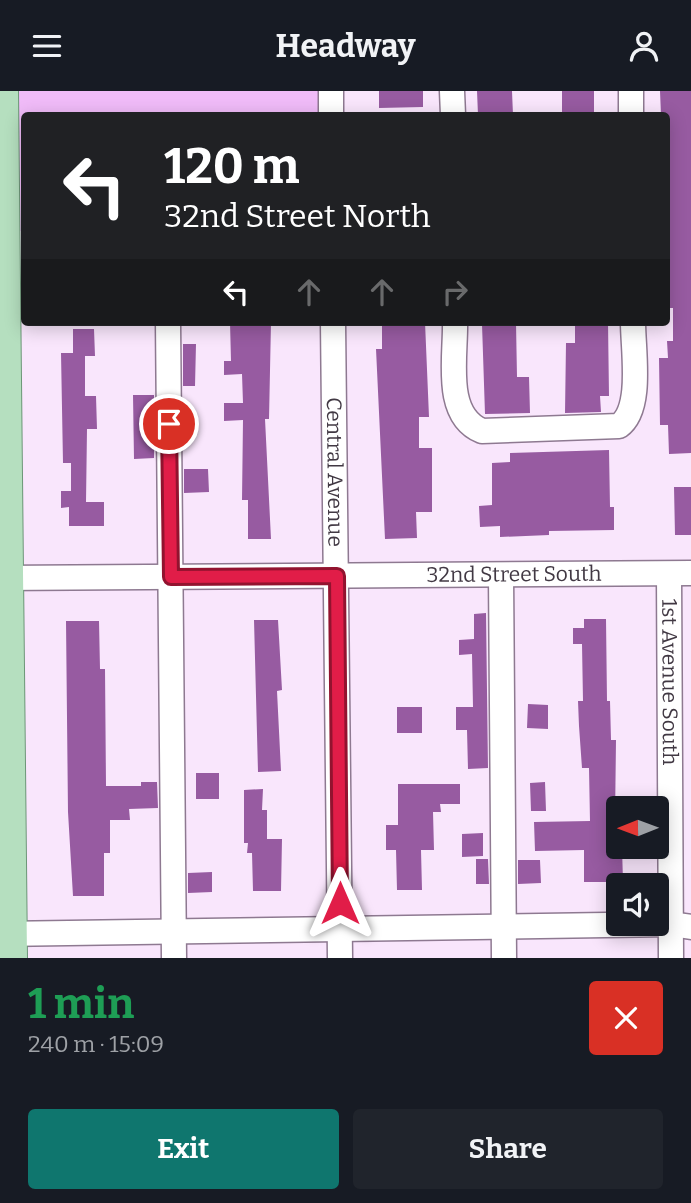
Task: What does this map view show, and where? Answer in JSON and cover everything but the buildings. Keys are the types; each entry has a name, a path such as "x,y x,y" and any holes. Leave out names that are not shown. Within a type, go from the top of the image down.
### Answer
{"main road":[{"path":"3,91 9,231 4,578 8,942"}],"street":[{"path":"331,91 331,112"},
{"path":"452,91 453,112"},
{"path":"631,91 631,112"},
{"path":"168,326 174,958"},
{"name":"Central Avenue","path":"333,326 340,958"},
{"path":"455,326 456,402 464,420 482,431 619,426 631,414 634,406 633,326"},
{"name":"32nd Street South","path":"4,578 680,573"},
{"name":"1st Avenue South","path":"671,958 681,926 680,573"},
{"path":"501,575 504,958"},
{"path":"8,942 174,932 681,926"}],"shaded area":[{"path":"3,91 331,91 331,112 21,112 21,231 3,231"}],"route":[{"path":"169,424 171,577 337,576 340,903"}]}
